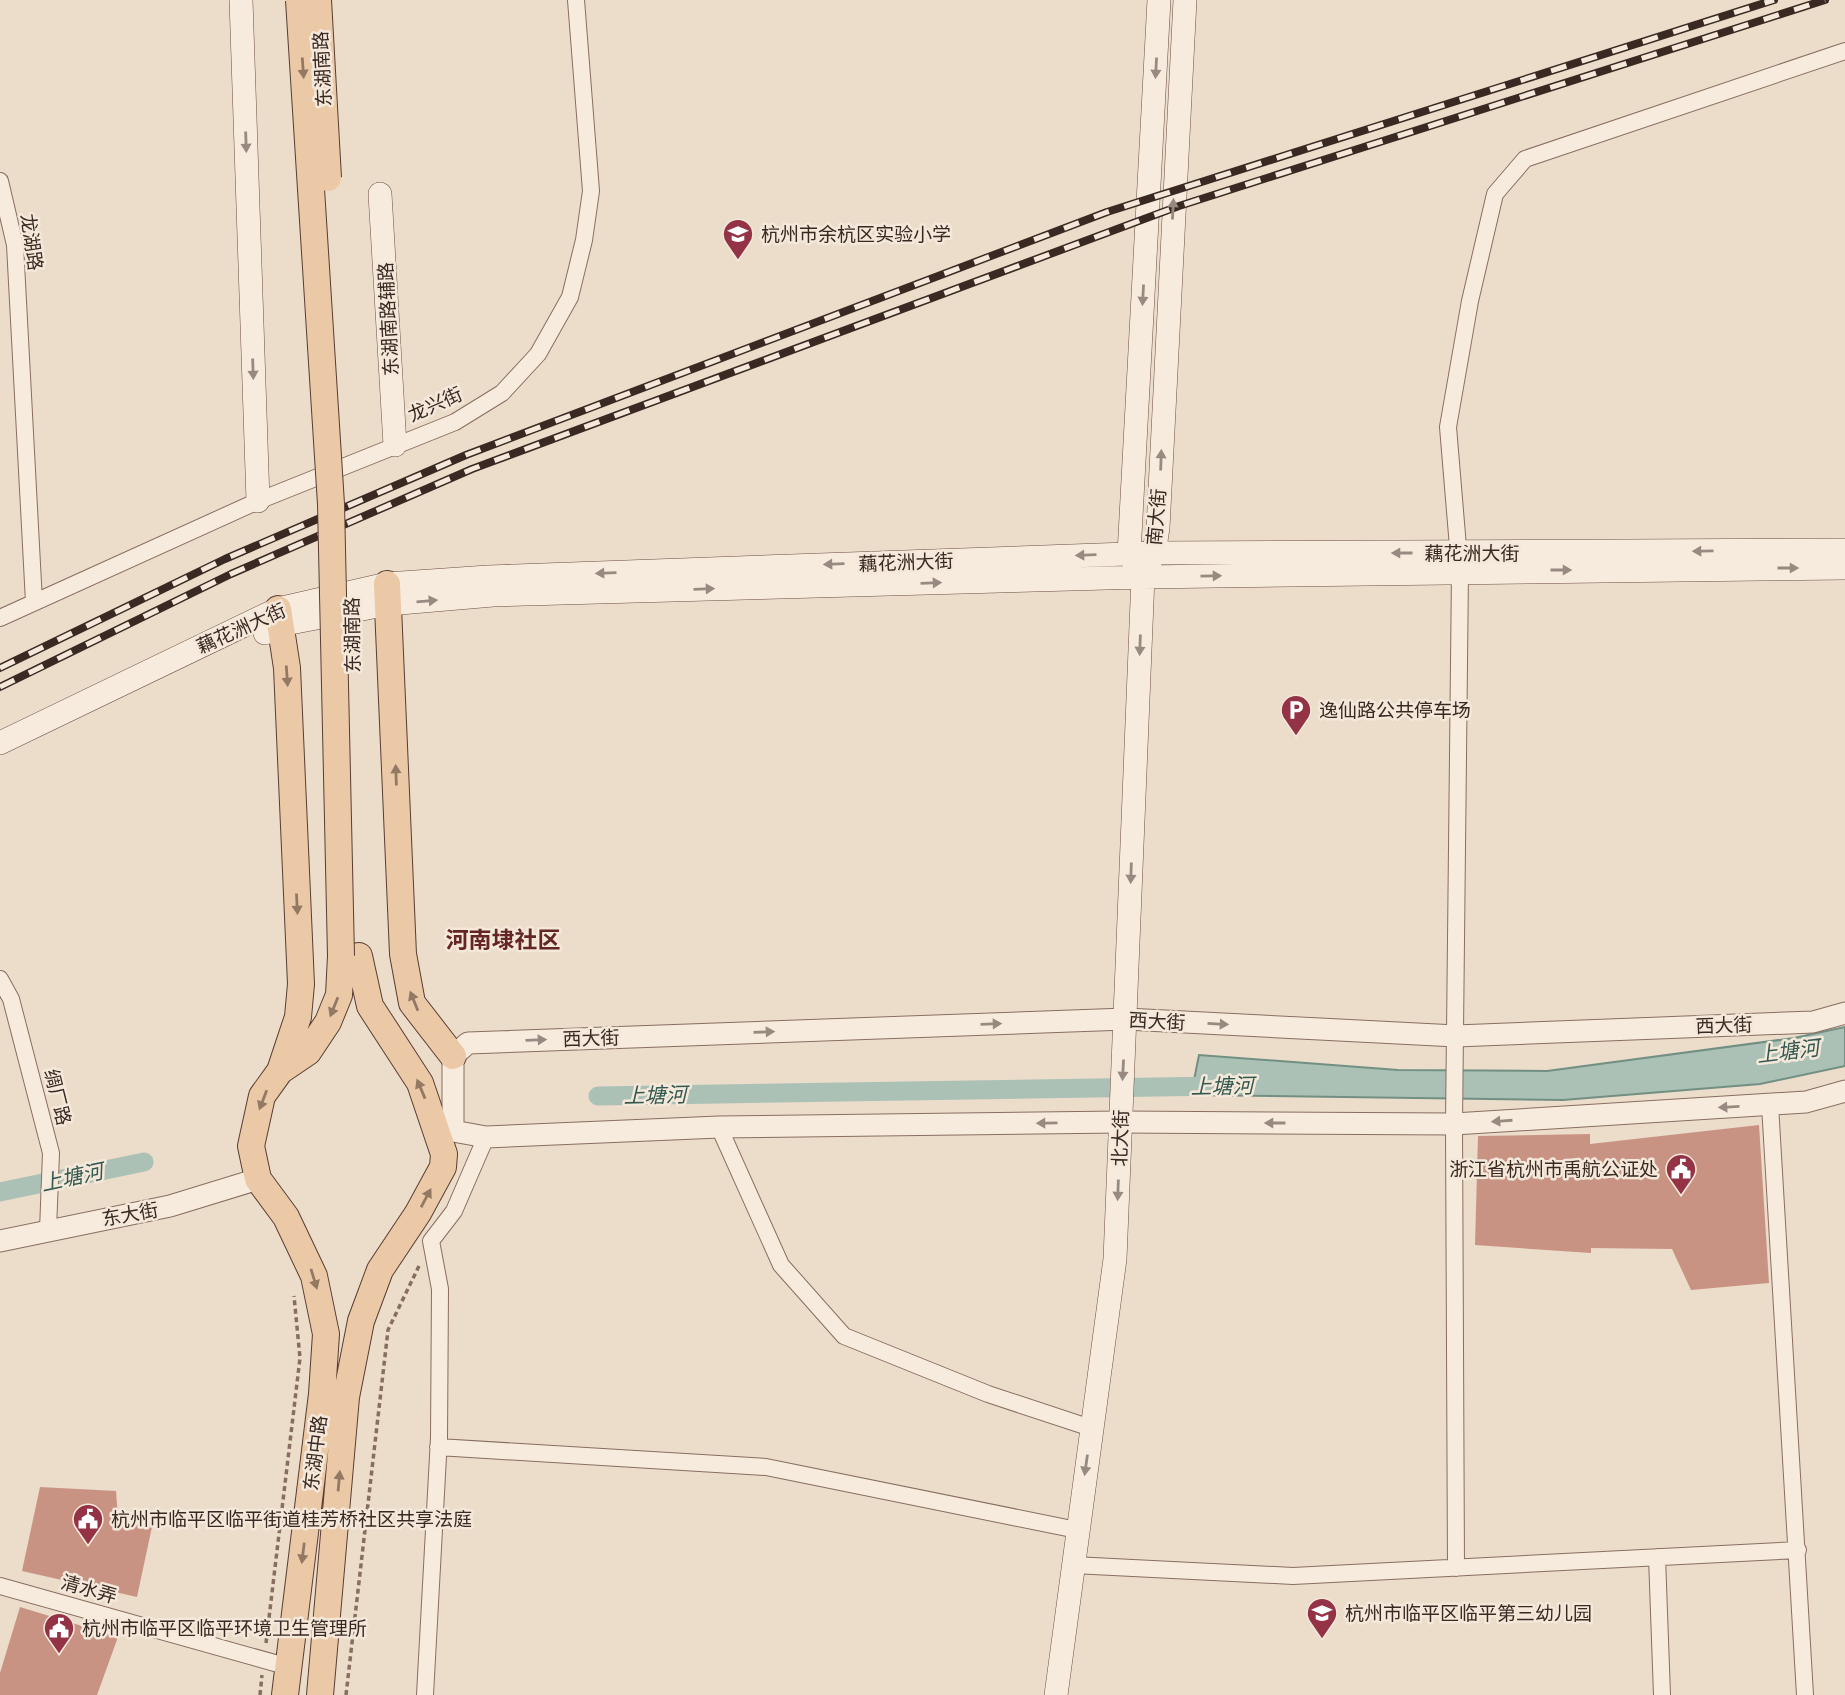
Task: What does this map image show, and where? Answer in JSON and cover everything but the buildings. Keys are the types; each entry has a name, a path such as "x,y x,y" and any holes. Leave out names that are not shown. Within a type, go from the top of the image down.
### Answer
{"main road":[{"path":"241,0 258,501"},
{"name":"东湖南路","path":"299,0 331,504 350,956 370,1006 420,1083 445,1133 443,1167 418,1213 400,1239"},
{"name":"东湖南路","path":"280,1072 308,1052 328,1022 350,956 350,562 318,0"},
{"name":"南大街","path":"1143,577 1129,554 1159,0"},
{"name":"南大街","path":"1143,577 1154,553 1158,528 1185,0"},
{"name":"东湖南路辅路","path":"380,194 395,444"},
{"name":"藕花洲大街","path":"388,594 493,595 1143,577 1460,562 1845,550"},
{"name":"藕花洲大街","path":"0,743 279,617 388,594 488,577 1154,553 1460,562 1845,568"},
{"name":"北大街","path":"1056,1695 1115,1259 1143,577"},
{"path":"388,594 403,954 412,1003 460,1049"},
{"path":"258,1179 251,1146 262,1096 280,1072 298,1017 301,984 286,668 279,617"},
{"name":"藕花洲大街","path":"0,760 279,617"},
{"name":"东湖中路","path":"258,1179 286,1217 314,1276 326,1334 322,1394 276,1663 285,1695"},
{"name":"东湖中路","path":"330,1694 346,1397 361,1321 380,1270 400,1239"}],"street":[{"name":"龙兴街","path":"0,618 258,501 455,422 502,393 538,354 570,297 584,240 591,191 576,0"},
{"path":"1456,1568 1454,1124 1460,562 1448,427 1470,301 1495,194 1525,159 1845,51"},
{"name":"龙湖路","path":"0,181 15,245 34,602"},
{"name":"绸厂路","path":"0,979 11,999 51,1153 48,1230"},
{"name":"西大街","path":"460,1049 1126,1019 1456,1036 1813,1022 1845,1013"},
{"path":"460,1049 445,1133 486,1137 719,1127 1120,1122 1454,1124 1806,1102 1845,1091"},
{"path":"1770,1105 1805,1695"},
{"path":"719,1127 781,1265 844,1336 988,1394 1091,1428"},
{"path":"425,1695 438,1447 440,1289 432,1241 454,1211 486,1137"},
{"name":"东大街","path":"0,1241 170,1206 258,1179"},
{"path":"438,1447 766,1467 1077,1531"},
{"path":"1073,1565 1293,1576 1798,1550"},
{"path":"1657,1557 1662,1695"},
{"name":"清水弄","path":"0,1586 276,1663"}],"path":[{"path":"330,1694 388,1330 432,1241"},
{"path":"260,1695 276,1663 300,1358 294,1294"}],"water":[{"path":"1845,1027 1845,1066 1760,1084 1563,1100 1191,1095 1199,1055 1398,1070 1547,1071 1794,1038"}],"waterway":[{"name":"上塘河","path":"598,1096 1220,1086"},
{"name":"上塘河","path":"0,1192 144,1162"}],"railway":[{"path":"0,668 225,559 466,455 1107,212 1774,0"},
{"path":"0,687 231,574 472,469 1179,206 1825,0"}],"place":[{"name":"杭州市余杭区实验小学","path":"738,261"},
{"name":"逸仙路公共停车场","path":"1296,737"},
{"name":"浙江省杭州市禹航公证处","path":"1681,1196"},
{"name":"杭州市临平区临平街道桂芳桥社区共享法庭","path":"88,1546"},
{"name":"杭州市临平区临平第三幼儿园","path":"1322,1640"},
{"name":"杭州市临平区临平环境卫生管理所","path":"59,1655"}],"district":[{"name":"河南埭社区","path":"503,940"}]}
